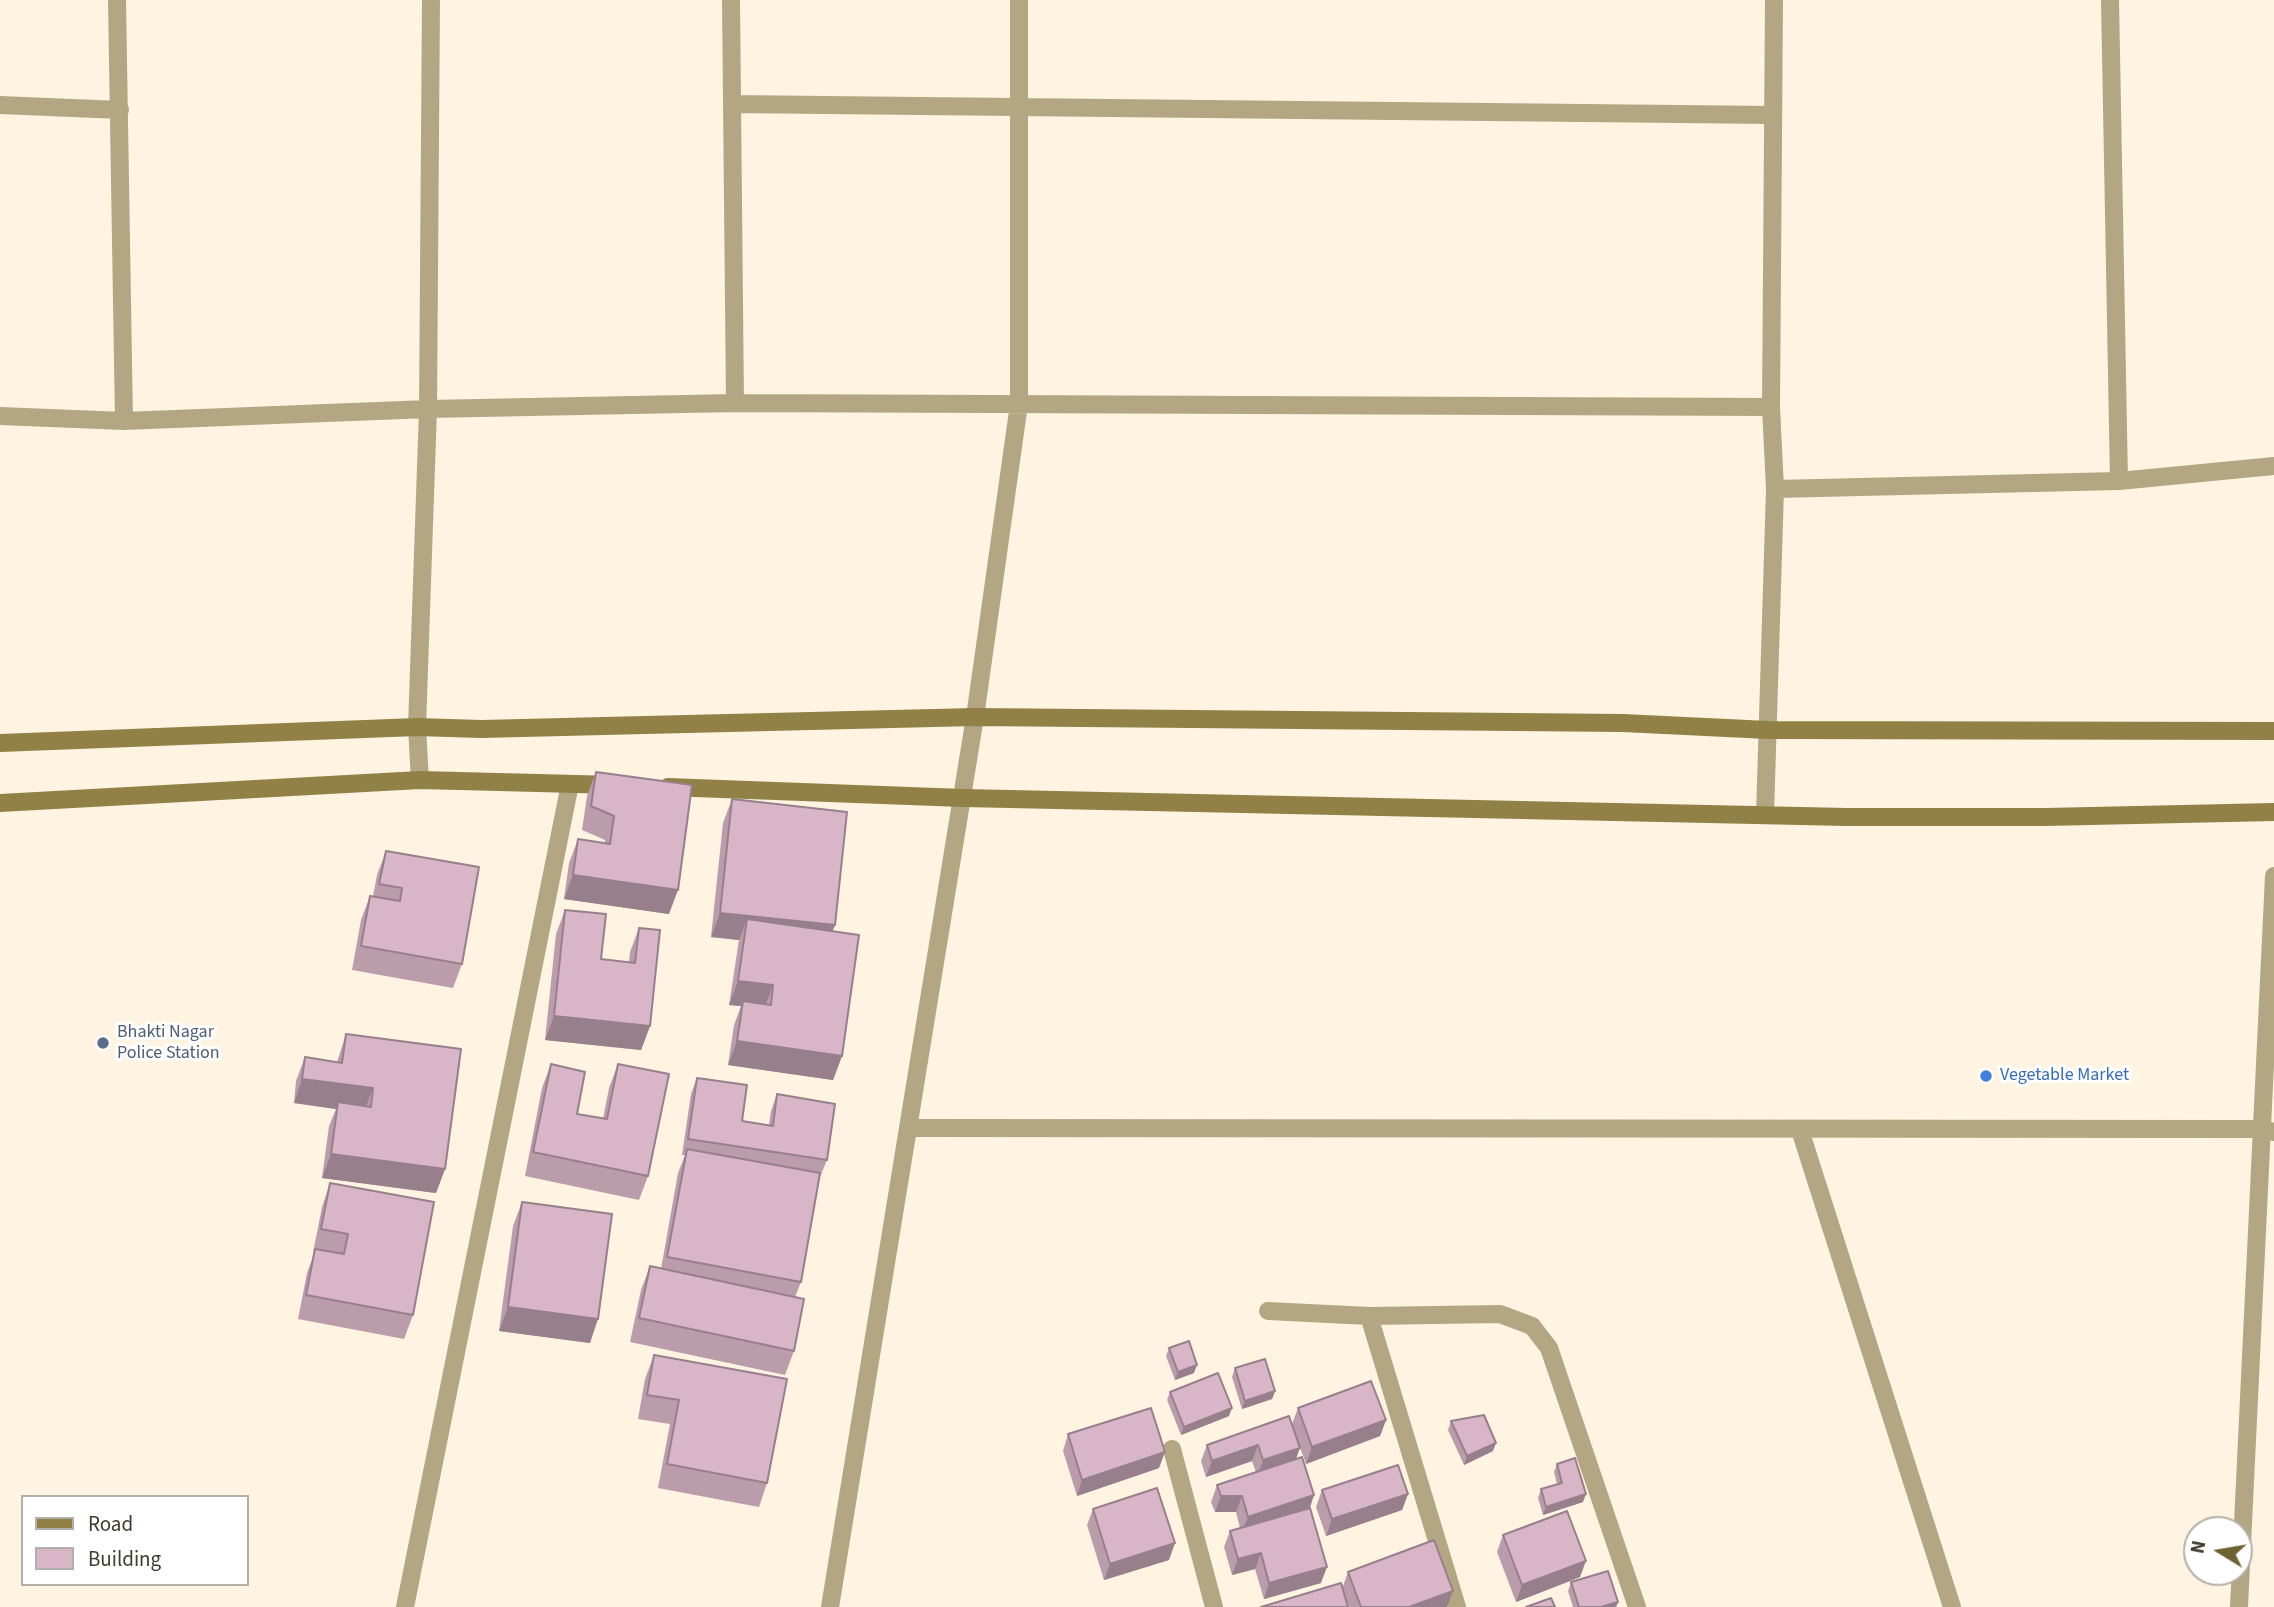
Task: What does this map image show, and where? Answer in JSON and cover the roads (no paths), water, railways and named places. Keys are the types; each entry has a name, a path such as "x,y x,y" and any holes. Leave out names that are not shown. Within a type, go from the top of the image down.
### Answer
{"main road":[{"path":"0,743 417,727 481,729 975,718 1623,723 1768,730 2274,731"},
{"path":"0,803 419,780 963,798 1765,815 2045,817 2274,812"}],"street":[{"path":"117,0 124,421"},
{"path":"419,780 417,727 428,409 431,0"},
{"path":"732,0 735,403"},
{"path":"830,1607 963,798 1019,404 1019,0"},
{"path":"1765,815 1775,489 1771,407 1774,0"},
{"path":"2110,0 2119,481"},
{"path":"732,104 1772,115"},
{"path":"0,105 120,110"},
{"path":"0,416 124,421 428,409 735,403 1771,407"},
{"path":"1775,489 2119,481 2274,466"},
{"path":"405,1607 570,784"},
{"path":"2239,1607 2269,1131 2274,876"},
{"path":"909,1128 2269,1131"},
{"path":"1800,1130 1952,1607"},
{"path":"1268,1311 1369,1316 1500,1314 1532,1326 1549,1348 1637,1607"},
{"path":"1369,1316 1457,1607"},
{"path":"1172,1449 1214,1607"}],"place":[{"name":"Bhakti Nagar Police Station","path":"103,1043"},
{"name":"Vegetable Market","path":"1986,1076"}]}
